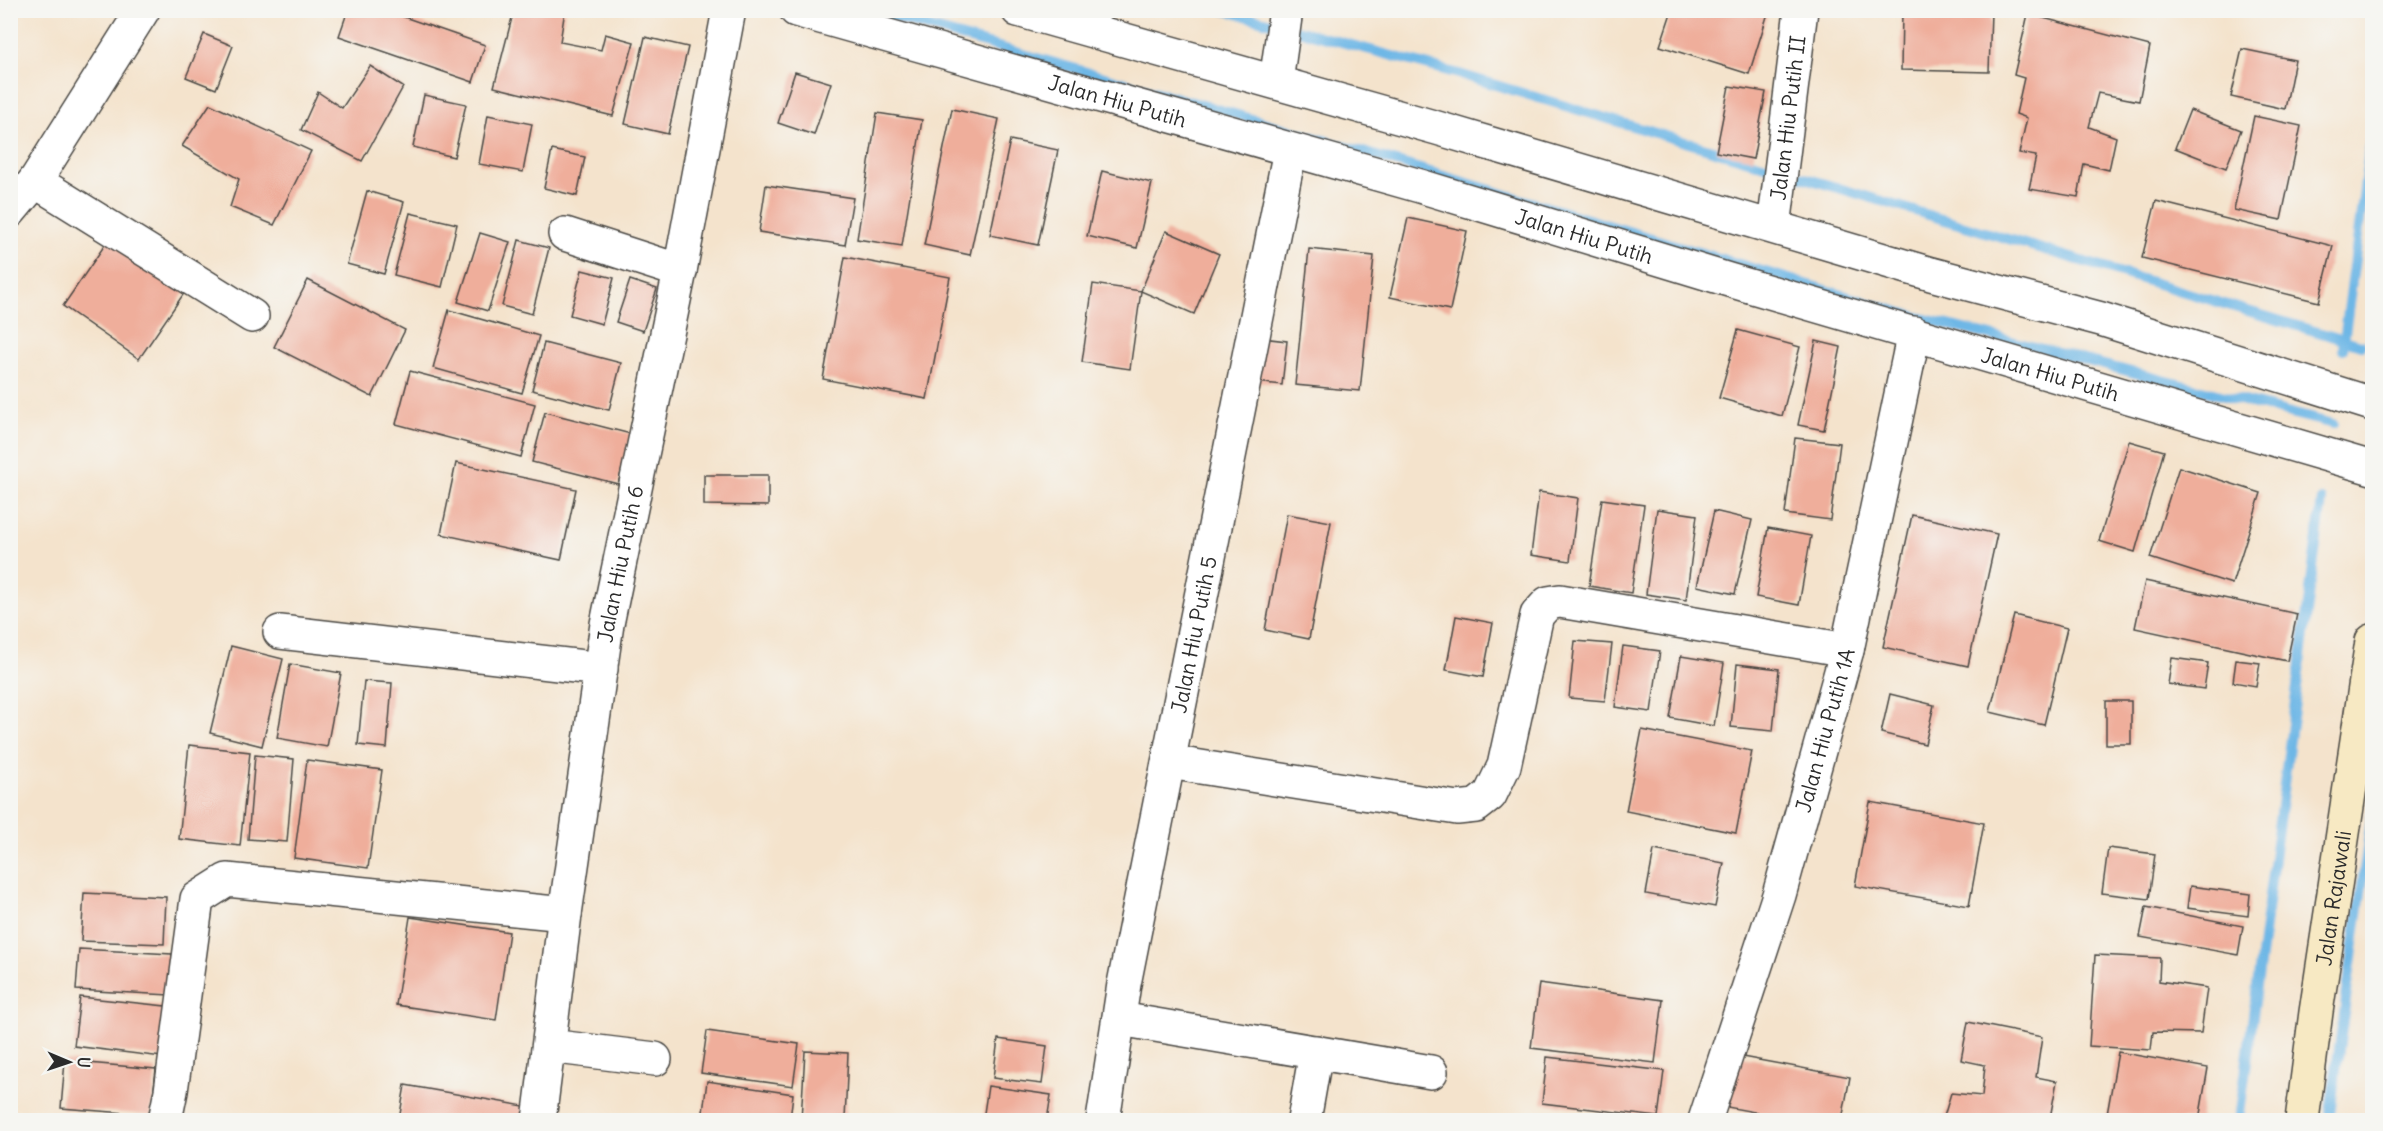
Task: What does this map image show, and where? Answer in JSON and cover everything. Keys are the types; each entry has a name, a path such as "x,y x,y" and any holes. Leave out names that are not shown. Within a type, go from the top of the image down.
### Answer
{"main road":[{"name":"Jalan Rajawali","path":"2302,1120 2316,1012 2365,737 2373,641"}],"street":[{"path":"10,212 35,181 143,10"},
{"name":"Jalan Hiu Putih 6","path":"539,1120 565,914 607,624 680,271 729,10"},
{"name":"Jalan Hiu Putih","path":"796,10 1420,186 1729,280 2373,468"},
{"path":"1018,10 1437,128 1931,274 2101,319 2373,404"},
{"path":"1276,82 1286,10"},
{"name":"Jalan Hiu Putih II","path":"1774,227 1801,10"},
{"name":"Jalan Hiu Putih 5","path":"1103,1120 1124,984 1290,150"},
{"path":"35,181 252,316"},
{"path":"565,234 680,271"},
{"name":"Jalan Hiu Putih 1A","path":"1705,1120 1779,895 1848,650 1914,333"},
{"path":"1169,762 1456,808 1476,806 1490,795 1504,766 1537,615 1548,603 1560,601 1848,650"},
{"path":"280,632 601,669"},
{"path":"165,1120 171,1091 197,898 226,880 565,914"},
{"path":"1120,1019 1431,1072"},
{"path":"549,1046 655,1059"},
{"path":"1304,1120 1316,1052"}],"building":[{"path":"348,10 384,10 485,45 473,82 339,36"},
{"path":"514,10 565,10 560,42 601,50 605,34 634,42 613,116 494,87"},
{"path":"1672,10 1769,10 1749,74 1660,46"},
{"path":"1902,11 1991,12 1989,72 1901,70"},
{"path":"2028,14 2150,46 2139,101 2098,93 2089,127 2116,137 2109,170 2084,164 2078,197 2029,189 2036,156 2019,153 2027,118 2016,114 2024,78 2014,75"},
{"path":"204,34 233,46 216,89 186,77"},
{"path":"645,37 688,47 668,134 625,124"},
{"path":"2242,49 2295,60 2285,109 2231,97"},
{"path":"370,66 403,87 362,161 301,130 318,92 342,108"},
{"path":"795,72 831,83 814,135 778,123"},
{"path":"1729,86 1766,92 1753,159 1716,152"},
{"path":"424,95 466,104 454,157 413,147"},
{"path":"210,104 311,151 274,225 230,207 239,179 182,146"},
{"path":"952,109 999,119 970,255 924,245"},
{"path":"2190,110 2241,130 2226,168 2175,148"},
{"path":"877,113 922,120 902,246 857,239"},
{"path":"488,115 532,124 523,172 479,164"},
{"path":"2254,116 2301,126 2281,220 2234,210"},
{"path":"1010,140 1058,150 1038,245 990,235"},
{"path":"552,150 585,157 577,196 544,188"},
{"path":"1102,171 1152,183 1137,248 1087,236"},
{"path":"766,185 853,198 845,245 759,232"},
{"path":"367,191 404,202 384,274 347,264"},
{"path":"2156,201 2333,246 2319,302 2142,258"},
{"path":"410,213 457,224 442,287 394,275"},
{"path":"1408,218 1467,231 1450,310 1390,297"},
{"path":"1166,231 1219,254 1194,314 1141,291"},
{"path":"113,233 189,286 139,359 63,306"},
{"path":"480,233 510,242 488,311 458,302"},
{"path":"519,240 549,248 532,314 502,306"},
{"path":"1309,249 1374,256 1360,391 1295,385"},
{"path":"845,257 950,277 927,399 823,379"},
{"path":"582,270 614,278 602,324 570,315"},
{"path":"308,280 405,330 372,397 274,347"},
{"path":"630,280 657,289 643,331 616,322"},
{"path":"1093,284 1141,291 1130,369 1082,362"},
{"path":"449,310 539,336 522,393 433,368"},
{"path":"1738,330 1800,347 1782,416 1719,398"},
{"path":"1262,338 1287,341 1282,385 1257,382"},
{"path":"1816,341 1841,347 1824,430 1798,425"},
{"path":"544,343 621,363 609,410 532,390"},
{"path":"410,371 535,404 521,457 396,424"},
{"path":"545,412 631,434 618,484 532,462"},
{"path":"1795,438 1840,443 1830,520 1785,514"},
{"path":"2129,441 2164,451 2135,552 2099,541"},
{"path":"456,463 576,489 561,560 441,534"},
{"path":"2179,467 2261,493 2232,584 2150,558"},
{"path":"704,475 768,475 768,506 704,505"},
{"path":"1539,492 1578,498 1570,561 1531,555"},
{"path":"1602,499 1644,505 1631,593 1589,586"},
{"path":"1657,509 1697,515 1686,600 1646,594"},
{"path":"1714,511 1752,520 1735,594 1697,586"},
{"path":"1287,514 1331,522 1309,639 1265,630"},
{"path":"1912,515 1997,534 1968,666 1883,647"},
{"path":"1768,528 1811,536 1799,605 1756,597"},
{"path":"2145,581 2297,614 2287,661 2135,628"},
{"path":"2014,615 2067,628 2044,725 1990,712"},
{"path":"1456,616 1493,623 1483,677 1446,670"},
{"path":"1575,641 1612,644 1605,701 1569,698"},
{"path":"231,646 283,659 262,746 210,733"},
{"path":"1623,646 1660,651 1651,712 1615,707"},
{"path":"1681,656 1724,663 1714,726 1670,718"},
{"path":"2172,658 2208,663 2204,689 2168,684"},
{"path":"2236,660 2260,663 2256,686 2233,682"},
{"path":"290,664 341,673 327,747 277,738"},
{"path":"1737,664 1779,669 1773,731 1731,727"},
{"path":"364,681 392,683 387,748 358,745"},
{"path":"1890,694 1934,705 1925,744 1881,733"},
{"path":"2106,701 2131,701 2131,744 2106,744"},
{"path":"1642,730 1752,751 1736,833 1626,811"},
{"path":"189,745 250,752 240,846 179,839"},
{"path":"255,755 294,759 287,842 248,839"},
{"path":"307,760 382,770 368,868 294,858"},
{"path":"1870,802 1984,823 1969,906 1855,886"},
{"path":"2108,848 2155,854 2149,899 2102,893"},
{"path":"1654,850 1724,863 1715,907 1646,894"},
{"path":"2190,886 2250,894 2248,916 2187,908"},
{"path":"84,893 166,897 164,944 81,941"},
{"path":"2146,907 2243,926 2238,955 2140,937"},
{"path":"410,917 509,932 496,1020 396,1005"},
{"path":"79,949 172,954 170,995 76,990"},
{"path":"2095,955 2160,958 2159,981 2207,988 2201,1033 2153,1032 2151,1050 2089,1046"},
{"path":"1539,983 1663,1000 1655,1063 1531,1048"},
{"path":"80,997 175,1007 170,1058 74,1046"},
{"path":"1968,1022 2042,1037 2036,1077 2057,1081 2050,1118 1943,1120 1951,1093 1982,1096 1985,1065 1961,1060"},
{"path":"707,1031 799,1044 793,1086 701,1073"},
{"path":"998,1039 1047,1046 1042,1084 993,1078"},
{"path":"805,1051 848,1053 845,1120 801,1120"},
{"path":"2118,1052 2208,1068 2199,1120 2106,1120"},
{"path":"1737,1056 1850,1077 1842,1120 1798,1120 1727,1107"},
{"path":"1547,1057 1664,1071 1658,1117 1542,1103"},
{"path":"65,1061 156,1069 151,1115 61,1108"},
{"path":"707,1081 793,1094 790,1120 702,1120"},
{"path":"405,1085 524,1106 522,1120 399,1120"},
{"path":"988,1086 1051,1095 1047,1120 983,1120"}],"waterway":[{"path":"868,10 1266,123 1906,314 2333,424"},
{"path":"1223,10 1459,74 2361,345"},
{"path":"2343,349 2372,130"},
{"path":"2239,1120 2322,500"},
{"path":"2329,1120 2372,815"}]}
